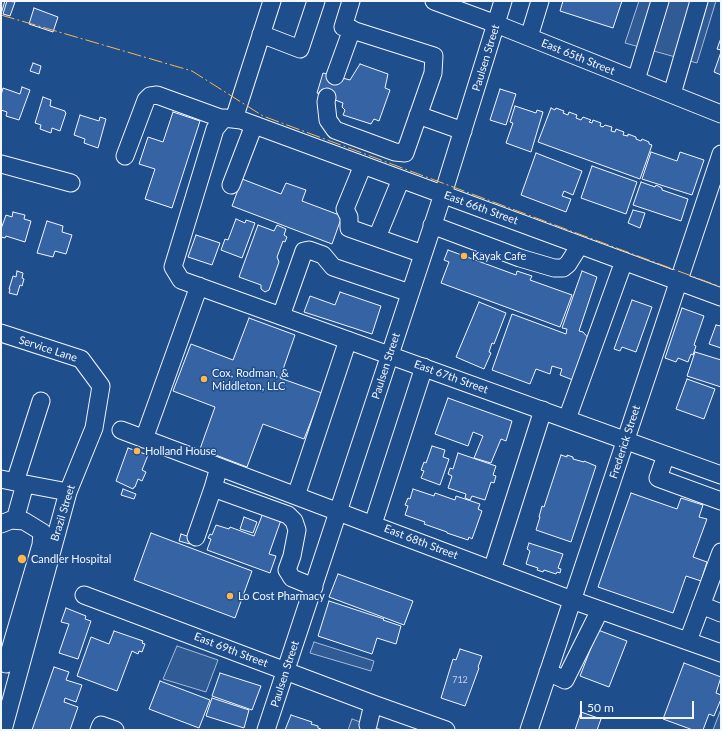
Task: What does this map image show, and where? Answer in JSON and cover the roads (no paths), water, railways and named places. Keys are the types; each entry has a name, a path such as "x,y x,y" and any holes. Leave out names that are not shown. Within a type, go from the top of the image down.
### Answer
{"street":[{"path":"231,185 238,121 261,34 272,1"},
{"path":"261,34 300,49 316,1"},
{"path":"327,97 326,102 328,120 335,130 395,152 405,153 432,73 434,56 343,27 351,1"},
{"name":"East 65th Street","path":"434,1 496,24 721,114"},
{"name":"Paulsen Street","path":"266,730 443,194 503,1"},
{"path":"529,37 540,1"},
{"path":"636,80 660,1"},
{"path":"672,94 698,1"},
{"path":"335,76 352,29"},
{"name":"East 66th Street","path":"125,156 146,100 150,96 158,95 238,121 363,165 721,297"},
{"path":"418,115 463,131"},
{"name":"East 67th Street","path":"238,121 215,130 173,267 181,280 721,475"},
{"name":"Frederick Street","path":"529,730 721,154"},
{"path":"1,164 71,183"},
{"path":"363,165 345,209 349,217 350,228 423,254"},
{"path":"380,239 378,235 401,179"},
{"path":"432,226 520,258 554,268 563,268 568,264 580,245"},
{"path":"281,316 304,251 309,250 323,255 333,267 410,293"},
{"path":"567,419 624,261"},
{"path":"144,439 200,286"},
{"name":"Service Lane","path":"1,333 81,359 90,370"},
{"path":"296,496 348,340"},
{"path":"373,524 424,367"},
{"name":"Brazil Street","path":"4,730 8,666 68,492 94,428 101,386 90,370"},
{"path":"8,666 42,538 42,532 24,521 8,522 14,482 41,401"},
{"path":"492,570 542,410"},
{"name":"East 68th Street","path":"121,430 572,600 721,653"},
{"path":"666,455 658,478 721,501"},
{"path":"196,537 219,467"},
{"path":"14,482 68,492"},
{"path":"213,488 288,515 294,521 297,530 292,556 287,570 292,578 314,587"},
{"path":"688,641 721,552"},
{"name":"East 69th Street","path":"84,595 446,730"},
{"path":"701,605 721,612"},
{"path":"548,672 565,680 600,610"},
{"path":"368,725 373,704"},
{"path":"99,730 101,725 115,730"}],"place":[{"name":"Kayak Cafe","path":"464,256"},
{"name":"Cox, Rodman, & Middleton, LLC","path":"204,379"},
{"name":"Holland House","path":"137,451"},
{"name":"Candler Hospital","path":"22,559"},
{"name":"Lo Cost Pharmacy","path":"230,596"}]}
